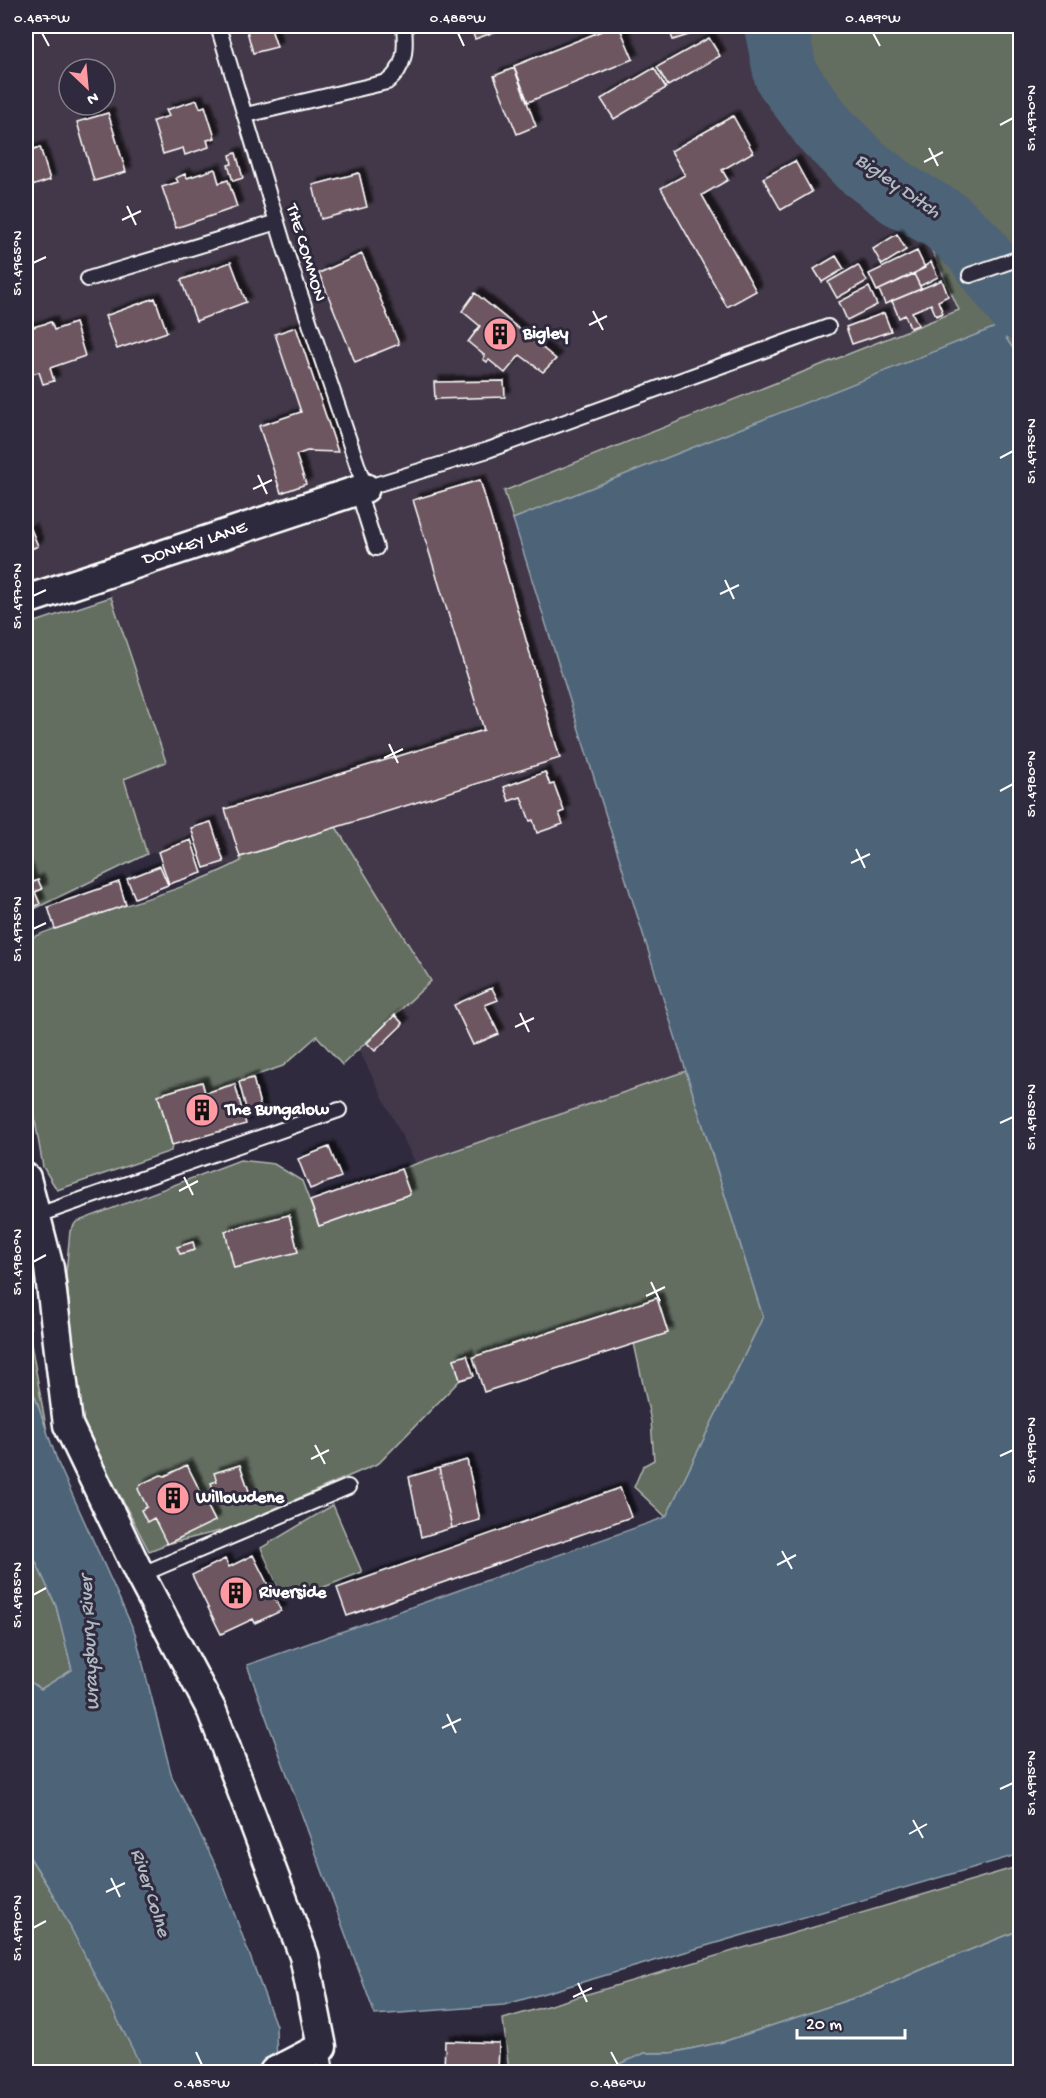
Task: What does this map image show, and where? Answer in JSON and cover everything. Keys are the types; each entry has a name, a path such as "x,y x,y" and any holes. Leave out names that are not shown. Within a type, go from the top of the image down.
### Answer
{"street":[{"name":"DONKEY LANE","path":"26,600 361,489"},
{"path":"26,1178 49,1268 68,1425 140,1575 212,1711 304,1956 325,2060 284,2067"}],"lane":[{"name":"THE COMMON","path":"218,26 361,489 376,548"},
{"path":"246,116 387,82 397,74 402,65 405,42 404,26"},
{"path":"88,279 277,222"},
{"path":"970,275 1020,258"},
{"path":"361,489 488,450 828,327"},
{"path":"35,1216 339,1110"},
{"path":"140,1575 348,1486"}],"shaded area":[{"path":"26,26 776,26 786,76 824,128 860,165 900,195 933,252 959,309 504,491 686,1071 416,1164 359,1050 395,1015 240,857 241,861 169,884 158,852 147,854 124,779 166,762 101,569 26,593"}],"green space":[{"path":"780,26 1020,26 1020,359 998,327 513,519 504,491 959,310 933,253 900,195 860,165 824,128 799,94"},
{"path":"111,597 166,762 124,779 147,854 26,913 26,625"},
{"path":"336,827 431,981 342,1065 317,1036 283,1066 205,1093 202,1083 158,1095 172,1145 171,1151 57,1190 43,1167 33,1109 26,1089 26,940 52,929 215,874 241,861 240,857"},
{"path":"686,1071 763,1317 666,1517 634,1487 643,1466 654,1460 651,1421 634,1343 656,1298 473,1357 467,1355 454,1359 460,1380 379,1463 228,1529 167,1544 149,1551 80,1419 66,1273 70,1231 76,1222 240,1160 274,1164 302,1181 319,1226 410,1194 401,1169"},
{"path":"26,1274 31,1344 47,1432 26,1371"},
{"path":"333,1505 362,1572 294,1599 282,1596 261,1548"},
{"path":"26,1540 56,1606 72,1670 41,1689 26,1679"},
{"path":"26,1851 57,1901 138,2058 141,2072 26,2072"},
{"path":"1020,1866 1020,1930 872,1992 723,2042 671,2053 645,2053 602,2072 509,2072 503,2019"}],"water":[{"path":"998,326 1020,359 1020,1854 504,2005 375,2015 247,1665 666,1517 763,1317 513,519"},
{"path":"26,1371 58,1463 135,1633 172,1777 218,1870 276,2026 277,2072 141,2072 137,2058 57,1901 26,1851 26,1679 41,1689 72,1670 56,1606 26,1540"},
{"path":"1020,1930 1020,2072 602,2072 645,2053 671,2053 723,2042 872,1992"}],"building":[{"path":"270,26 277,47 253,53 247,31"},
{"path":"470,26 511,26 475,39"},
{"path":"619,26 633,59 528,102 514,66"},
{"path":"668,26 709,26 710,28 673,40"},
{"path":"709,38 720,56 668,86 657,67"},
{"path":"514,68 536,126 517,134 494,76"},
{"path":"654,68 666,88 614,119 601,99"},
{"path":"197,100 200,108 205,106 215,138 207,140 209,147 185,155 183,148 163,154 153,121 169,116 166,110"},
{"path":"733,116 753,152 722,170 728,180 702,195 756,291 727,307 661,188 685,175 671,151"},
{"path":"94,117 109,117 126,172 94,181 77,122"},
{"path":"40,147 50,180 26,188 26,152"},
{"path":"236,153 243,178 233,181 228,165 232,164 230,155"},
{"path":"795,161 812,192 781,210 763,178"},
{"path":"215,169 219,183 228,180 237,207 176,228 162,187 178,182 176,178 185,174 187,178"},
{"path":"359,173 367,207 321,219 313,185"},
{"path":"897,234 906,250 882,265 873,249"},
{"path":"917,251 925,268 877,291 869,274"},
{"path":"362,254 399,344 355,362 319,273"},
{"path":"836,256 844,269 822,282 814,269"},
{"path":"231,262 246,302 196,321 181,280"},
{"path":"931,262 938,277 920,286 914,274"},
{"path":"858,265 867,281 837,298 828,282"},
{"path":"914,274 921,289 885,304 879,290"},
{"path":"942,280 948,296 938,301 943,313 936,316 931,304 912,312 918,325 910,328 905,315 899,318 892,301"},
{"path":"869,287 877,305 847,320 839,302"},
{"name":"Bigley","path":"475,293 556,359 543,372 520,355 505,373 489,360 487,362 483,359 485,356 468,342 480,326 462,311"},
{"path":"155,298 167,332 117,349 105,316"},
{"path":"884,313 891,331 852,344 846,327"},
{"path":"51,322 54,330 75,323 85,356 50,368 54,381 43,384 39,372 32,374 26,355 26,340 29,339 26,329"},
{"path":"296,327 338,452 307,451 296,455 306,484 281,493 259,426 301,412 275,334"},
{"path":"504,381 505,397 435,399 434,382"},
{"path":"480,480 560,758 240,857 225,809 484,730 413,500"},
{"path":"31,529 38,546 26,551 26,531"},
{"path":"545,772 550,785 554,784 564,811 559,813 563,824 537,833 521,797 509,801 504,787"},
{"path":"211,822 224,862 204,868 191,828"},
{"path":"191,840 202,873 169,884 158,852"},
{"path":"160,866 168,885 135,898 127,879"},
{"path":"26,868 32,883 38,880 42,889 35,892 40,904 26,911"},
{"path":"119,882 126,905 55,929 48,907"},
{"path":"492,988 498,1000 485,1005 499,1034 473,1045 454,1005"},
{"path":"395,1015 403,1024 375,1051 367,1043"},
{"path":"253,1078 262,1113 248,1116 239,1082"},
{"name":"The Bungalow","path":"202,1082 205,1093 235,1084 246,1124 172,1145 158,1095"},
{"path":"329,1147 341,1177 310,1189 298,1159"},
{"path":"401,1169 410,1194 319,1226 310,1201"},
{"path":"289,1215 298,1252 234,1268 225,1231"},
{"path":"193,1242 195,1250 180,1254 177,1247"},
{"path":"657,1298 668,1333 484,1392 473,1357"},
{"path":"467,1355 474,1376 460,1380 454,1359"},
{"path":"467,1460 480,1520 452,1528 439,1468"},
{"name":"Willowdene","path":"187,1465 215,1521 167,1544 154,1518 147,1522 141,1510 147,1507 138,1489 141,1484"},
{"path":"240,1465 251,1497 226,1505 221,1492 215,1494 211,1483 217,1481 214,1473"},
{"path":"439,1468 452,1528 421,1537 409,1477"},
{"path":"620,1488 631,1517 347,1616 337,1588"},
{"name":"Riverside","path":"253,1555 281,1611 255,1623 253,1619 221,1634 192,1575 225,1559 229,1567"},
{"path":"445,2041 499,2043 498,2072 444,2072"}],"waterway":[{"name":"Bigley Ditch","path":"776,26 786,76 824,128 860,165 900,195 946,221 975,248 1020,309"}],"place":[{"name":"Bigley","path":"500,334"},
{"name":"The Bungalow","path":"202,1110"},
{"name":"Willowdene","path":"173,1498"},
{"name":"Riverside","path":"236,1593"}],"water label":[{"name":"Wraysbury River","path":"91,1643"},
{"name":"River Colne","path":"149,1893"}]}
